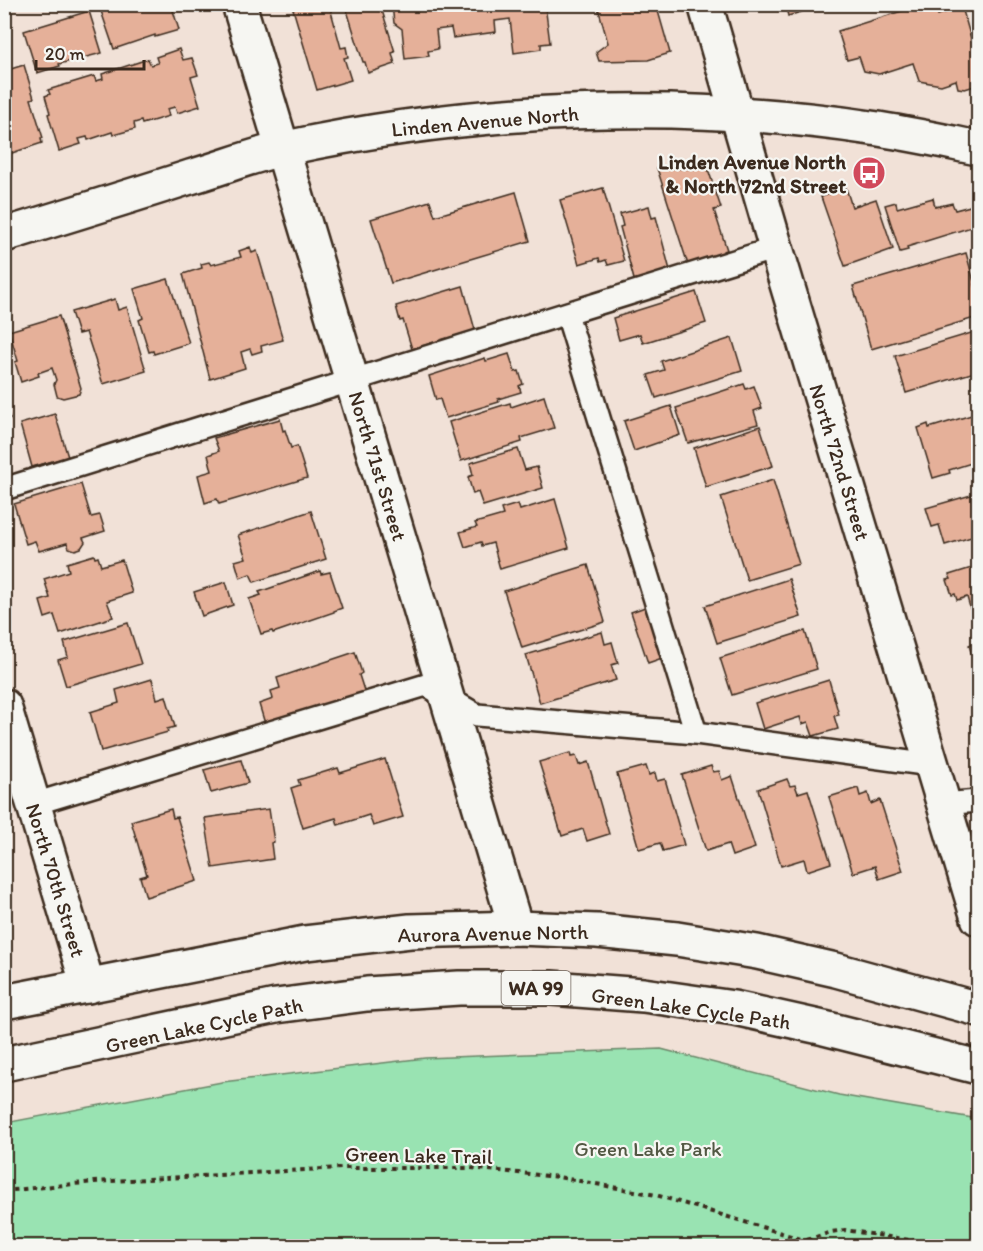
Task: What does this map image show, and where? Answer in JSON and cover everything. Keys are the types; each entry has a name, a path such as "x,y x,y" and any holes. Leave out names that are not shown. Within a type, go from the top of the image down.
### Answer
{"main road":[{"name":"North 71st Street","path":"239,4 516,928"},
{"name":"North 72nd Street","path":"705,4 776,248 978,918"},
{"name":"Linden Avenue North","path":"4,235 282,149 357,134 508,115 595,111 736,114 870,128 978,148"},
{"name":"North 70th Street","path":"4,706 88,986"},
{"name":"Aurora Avenue North","path":"4,1002 305,942 410,931 516,928 677,939 757,952 836,970 978,1010"},
{"name":"WA 99","path":"4,1064 276,1006 367,994 459,988 562,989 643,995 722,1007 824,1028 978,1066"}],"lane":[{"path":"4,489 776,248"},
{"path":"567,314 696,734"},
{"path":"34,804 426,686 477,715 696,734 931,765"},
{"path":"943,804 978,801"}],"path":[{"name":"Green Lake Trail","path":"4,1191 94,1182 341,1168 470,1168 558,1178 656,1195 824,1246"},
{"path":"806,1241 825,1233 845,1230 941,1245 978,1246"}],"green space":[{"name":"Green Lake Park","path":"661,1049 839,1095 978,1119 978,1246 5,1246 5,1123 222,1082 425,1058"}],"building":[{"path":"111,4 171,4 179,30 155,37 155,35 114,49 100,8"},
{"path":"311,4 329,4 341,48 346,47 348,57 344,58 351,80 317,90 293,9"},
{"path":"345,4 380,4 395,52 392,53 395,64 368,73"},
{"path":"392,4 545,5 550,43 541,44 541,49 514,53 510,19 495,21 496,32 453,38 451,28 436,30 438,49 428,51 429,56 405,59 402,29 394,23"},
{"path":"597,4 656,4 670,53 648,60 599,61 596,52 608,43"},
{"path":"785,4 826,4 788,16"},
{"path":"924,4 934,4 938,15 962,7 978,63 978,85 965,89 958,88 956,80 941,85 919,81 913,63 879,74 864,71 859,57 847,60 838,31"},
{"path":"89,11 102,53 59,64 60,66 37,73 24,31"},
{"path":"179,49 183,60 192,58 198,75 191,77 200,106 177,113 175,107 167,109 169,116 142,124 141,121 134,123 135,129 113,135 112,132 88,140 87,137 79,139 81,144 59,151 48,114 50,113 45,96 50,94 48,90 94,76 96,81 103,79 102,74 148,59 151,65 158,63 156,57"},
{"path":"24,65 43,138 41,138 42,143 9,154 7,147 4,148 4,71"},
{"path":"657,168 708,169 721,208 714,210 727,250 723,251 725,260 690,271"},
{"path":"603,188 624,261 608,265 606,260 600,262 599,258 579,264 560,200"},
{"path":"846,188 852,207 876,199 893,249 845,266 821,197"},
{"path":"516,192 530,241 391,283 371,219 430,201 435,216"},
{"path":"933,198 935,207 952,203 955,210 974,205 976,211 978,210 978,225 907,247 908,250 900,252 885,205 896,202 897,208"},
{"path":"649,206 652,218 656,217 672,278 636,287 620,227 623,226 620,214"},
{"path":"250,247 252,253 257,251 283,340 261,346 262,351 252,354 250,349 241,352 245,368 210,379 183,274 202,268 201,264 209,262 211,265 241,257 239,251"},
{"path":"966,253 978,296 978,317 871,349 853,286"},
{"path":"168,279 189,343 154,354 153,351 149,352 139,320 143,318 134,289"},
{"path":"463,286 475,330 412,349 396,306"},
{"path":"696,292 706,323 643,343 640,334 619,340 613,318"},
{"path":"115,299 118,310 127,307 146,371 103,384 86,332 78,334 71,312"},
{"path":"59,316 81,388 79,394 63,398 57,396 54,384 56,380 52,368 38,373 39,376 21,382 15,362 18,361 9,331"},
{"path":"978,331 978,371 906,393 895,356"},
{"path":"732,338 742,371 656,398 648,375 664,370 661,361"},
{"path":"509,354 515,372 519,371 523,384 519,386 521,392 498,399 499,402 446,418 440,399 436,400 429,376 485,358 486,361"},
{"path":"744,384 746,389 754,386 762,408 754,411 758,424 688,443 676,408"},
{"path":"544,396 554,428 521,438 522,442 461,461 449,422 510,403 511,407"},
{"path":"4,402 10,419 4,421"},
{"path":"671,406 680,435 634,451 624,421"},
{"path":"978,413 978,461 949,470 950,473 933,478 918,428 928,424 929,428"},
{"path":"55,414 68,457 32,467 20,424"},
{"path":"280,419 291,448 297,446 307,478 219,504 217,499 205,503 198,475 212,471 208,455 219,451 214,438"},
{"path":"760,426 773,466 706,487 694,448"},
{"path":"518,449 525,470 537,467 543,488 483,506 478,492 473,494 468,477 473,475 470,463"},
{"path":"773,480 799,564 747,580 721,497"},
{"path":"81,484 91,517 100,515 105,531 83,538 85,542 81,548 75,550 69,548 67,543 39,551 35,541 26,544 14,504"},
{"path":"978,493 978,535 945,545 939,525 932,527 926,508"},
{"path":"555,499 569,548 500,569 493,543 482,546 481,542 465,547 460,532 477,527 475,523 503,515 501,509 518,504 520,510"},
{"path":"311,511 326,559 254,582 250,574 240,578 235,561 246,558 238,535"},
{"path":"94,555 95,558 98,557 101,566 122,560 132,593 107,601 113,617 60,634 54,615 45,618 40,601 50,598 44,579 69,571 67,563"},
{"path":"588,565 605,622 522,648 504,591"},
{"path":"978,566 978,624 976,617 973,618 967,597 957,600 955,594 952,595 947,580 951,579 949,575"},
{"path":"320,571 321,574 330,572 342,608 273,633 272,631 261,634 249,599 261,595 259,592"},
{"path":"789,579 801,617 717,643 705,606"},
{"path":"226,582 233,605 202,616 194,592"},
{"path":"648,606 665,657 648,663 631,612"},
{"path":"128,623 141,664 66,686 58,660 68,657 64,642"},
{"path":"805,631 817,669 732,695 720,658"},
{"path":"602,632 605,644 612,642 618,663 611,665 616,680 540,703 526,655"},
{"path":"978,642 978,676 969,645"},
{"path":"355,652 367,700 266,727 259,704 273,699 271,691 280,688 277,678"},
{"path":"152,679 157,699 166,696 175,727 167,729 168,732 101,751 90,712 119,703 116,690"},
{"path":"829,680 839,715 834,716 838,729 813,736 808,722 802,724 800,717 763,729 755,703"},
{"path":"570,753 571,757 576,756 579,765 588,762 609,834 587,841 583,829 562,836 539,762"},
{"path":"385,759 403,817 373,826 369,815 338,825 336,818 303,828 291,788 300,785 298,780 338,768 340,773"},
{"path":"241,760 248,783 211,793 204,770"},
{"path":"646,766 649,775 655,773 657,781 665,779 684,845 663,851 660,843 639,849 617,774"},
{"path":"711,766 713,772 719,771 722,780 732,776 755,848 732,856 728,844 706,851 682,775"},
{"path":"787,779 790,786 795,785 798,793 808,790 831,863 807,871 804,859 781,866 758,789"},
{"path":"858,788 860,796 868,793 871,804 880,800 903,871 879,879 875,866 853,873 829,797"},
{"path":"171,809 173,818 177,817 197,881 146,897 140,877 147,875 131,821"},
{"path":"269,809 274,842 271,843 273,859 213,868 205,818"}],"place":[{"name":"Linden Avenue North & North 72nd Street","path":"869,173"}]}
